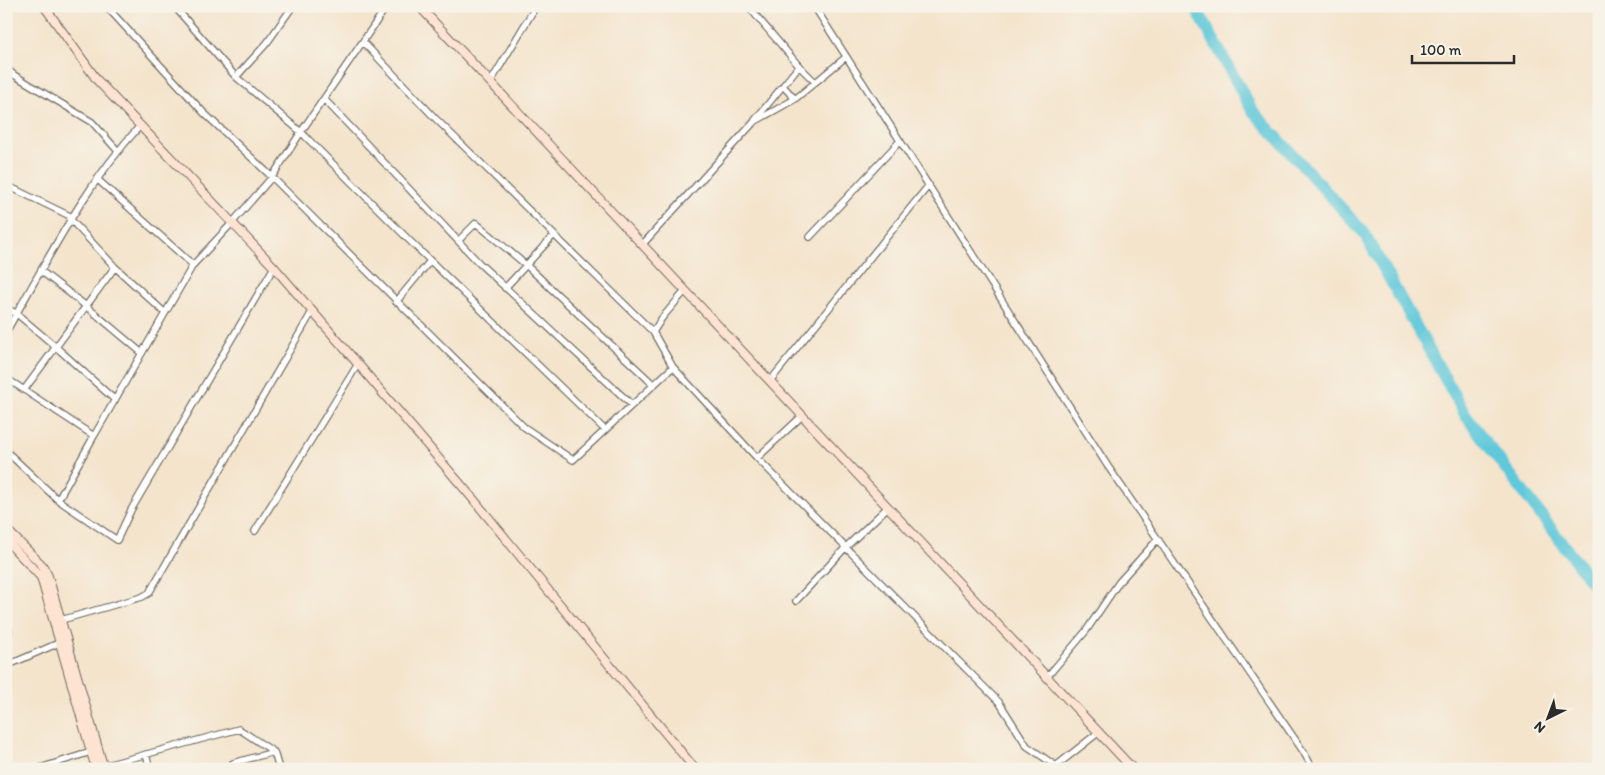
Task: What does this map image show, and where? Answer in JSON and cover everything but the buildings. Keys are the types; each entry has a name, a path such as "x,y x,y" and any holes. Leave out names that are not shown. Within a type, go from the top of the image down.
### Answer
{"street":[{"path":"44,6 97,80 274,268 358,364 474,500 695,769"},
{"path":"106,6 204,113 272,177 524,428 573,460 673,367"},
{"path":"174,6 236,77 300,132 605,430"},
{"path":"236,77 267,43 293,6"},
{"path":"58,500 192,265 272,177 300,132 387,6"},
{"path":"419,6 1133,769"},
{"path":"490,83 536,6"},
{"path":"748,6 815,82"},
{"path":"814,6 1102,457 1304,751 1313,769"},
{"path":"363,42 434,117 653,332 673,367 758,458 999,702 1027,746 1056,766 1099,732"},
{"path":"754,122 795,99 846,57"},
{"path":"642,245 754,122 799,66"},
{"path":"6,68 14,75 92,122 117,150"},
{"path":"783,86 795,99"},
{"path":"324,99 505,288 632,406"},
{"path":"6,332 71,218 117,150 140,126"},
{"path":"810,237 900,142"},
{"path":"97,179 192,265"},
{"path":"6,185 71,218 114,268 165,313"},
{"path":"770,382 928,186"},
{"path":"458,241 476,222 526,265 654,385"},
{"path":"505,288 554,235"},
{"path":"396,302 430,261"},
{"path":"24,390 114,268"},
{"path":"6,451 58,500 116,540 131,510 274,268"},
{"path":"41,271 142,353"},
{"path":"653,332 662,318 685,291"},
{"path":"6,308 56,347 115,400"},
{"path":"61,620 142,597 149,593 312,312"},
{"path":"255,531 358,364"},
{"path":"6,378 94,436"},
{"path":"758,458 802,416"},
{"path":"796,601 846,547 888,507"},
{"path":"6,528 42,565 48,576 61,620 63,641"},
{"path":"1047,676 1086,631 1119,582 1158,539"},
{"path":"6,540 40,577 63,641 101,768 239,728 274,752 279,769"},
{"path":"6,666 63,641"},
{"path":"37,769 95,751"},
{"path":"234,769 232,763 274,752"},
{"path":"146,754 150,769"}],"waterway":[{"path":"1195,6 1252,110 1364,233 1466,416 1599,592"}]}
